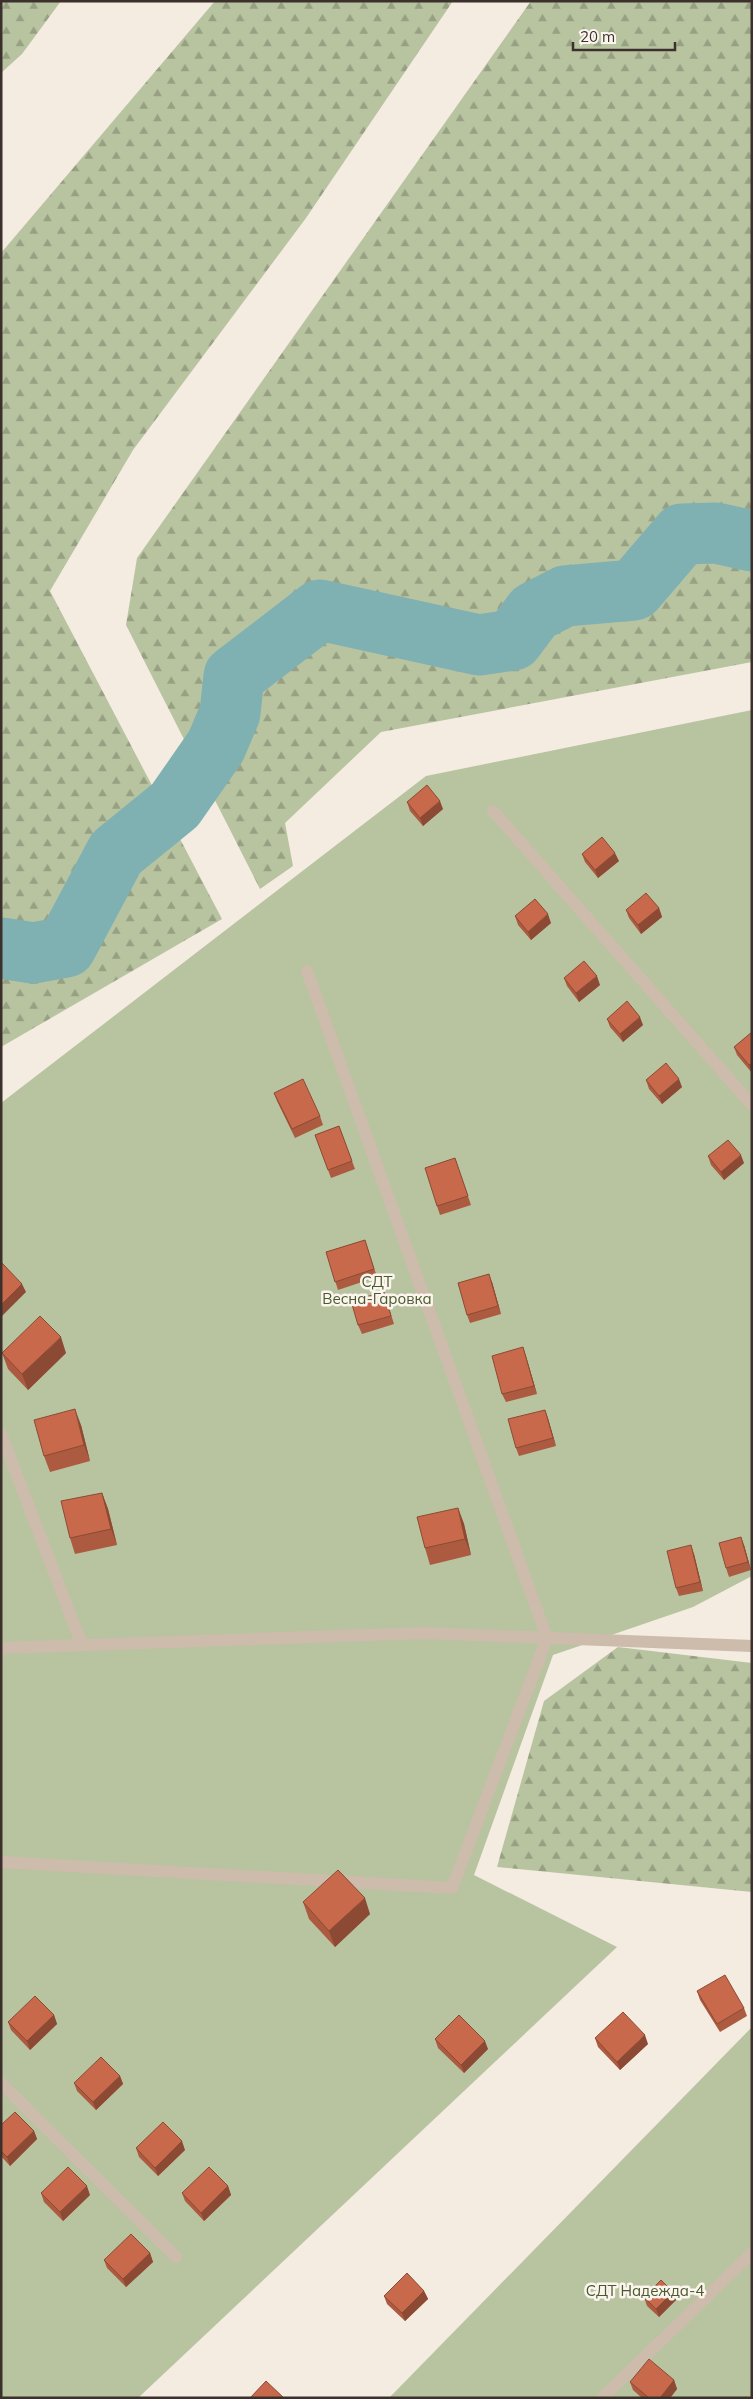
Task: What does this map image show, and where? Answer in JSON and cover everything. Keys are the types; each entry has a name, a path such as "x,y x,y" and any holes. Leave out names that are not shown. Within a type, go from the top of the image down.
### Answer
{"street":[{"path":"493,811 752,1105"},
{"path":"1,1862 452,1888 547,1638 307,971"},
{"path":"1,1434 82,1645"},
{"path":"1,1648 424,1633 752,1646"},
{"path":"1,2083 176,2257"},
{"path":"602,2398 752,2254"}],"green space":[{"path":"1,1 61,1 22,54 1,73"},
{"path":"215,1 453,1 306,218 133,450 50,591 222,919 1,1047 1,253"},
{"path":"531,1 752,1 752,662 381,732 285,823 293,866 260,889 126,625 137,558"},
{"name":"СДТ Весна-Гаровка","path":"752,710 752,1576 693,1607 553,1655 474,1875 617,1947 138,2398 1,2398 1,1103 426,776"},
{"path":"618,1647 752,1663 752,1892 497,1867 544,1701"},
{"name":"СДТ Надежда-4","path":"752,2027 752,2398 389,2398"}],"building":[{"path":"427,785 440,801 420,818 407,802"},
{"path":"602,837 615,853 595,870 582,854"},
{"path":"646,893 659,908 638,925 626,910"},
{"path":"535,899 548,914 528,932 515,916"},
{"path":"584,961 597,976 576,993 564,978"},
{"path":"627,1001 640,1017 620,1034 607,1019"},
{"path":"752,1032 752,1063 749,1065 734,1047"},
{"path":"666,1063 679,1079 659,1096 646,1080"},
{"path":"303,1079 320,1116 292,1129 274,1093"},
{"path":"339,1126 352,1161 328,1170 315,1135"},
{"path":"728,1140 741,1155 721,1172 708,1156"},
{"path":"455,1158 468,1196 437,1206 425,1168"},
{"path":"365,1240 374,1269 335,1282 326,1252"},
{"path":"1,1262 22,1284 1,1305"},
{"path":"489,1274 498,1306 467,1315 458,1283"},
{"path":"384,1292 391,1316 358,1325 351,1301"},
{"path":"40,1316 61,1337 22,1374 2,1353"},
{"path":"523,1347 534,1386 502,1394 492,1356"},
{"path":"75,1409 84,1445 44,1456 34,1420"},
{"path":"545,1410 553,1438 516,1448 508,1419"},
{"path":"102,1493 111,1529 70,1538 61,1501"},
{"path":"458,1508 465,1539 425,1548 417,1517"},
{"path":"741,1537 748,1562 726,1568 719,1543"},
{"path":"691,1545 700,1582 676,1588 667,1551"},
{"path":"338,1870 365,1898 329,1931 303,1902"},
{"path":"725,1975 744,2008 717,2024 697,1991"},
{"path":"35,1996 54,2015 27,2041 8,2022"},
{"path":"623,2012 645,2035 617,2062 595,2038"},
{"path":"459,2015 485,2041 461,2065 435,2039"},
{"path":"101,2057 120,2076 93,2102 74,2083"},
{"path":"15,2112 34,2131 7,2157 1,2151 1,2125"},
{"path":"163,2122 182,2141 155,2168 136,2148"},
{"path":"68,2167 87,2186 60,2212 41,2193"},
{"path":"209,2167 228,2186 201,2213 182,2193"},
{"path":"131,2234 150,2253 123,2279 104,2260"},
{"path":"407,2273 424,2291 402,2313 384,2296"},
{"path":"661,2280 673,2292 656,2309 644,2297"},
{"path":"649,2359 674,2380 660,2398 649,2398 630,2382"},
{"path":"266,2381 284,2398 250,2398"}],"waterway":[{"path":"1,948 33,953 66,947 116,853 175,805 216,746 230,713 234,676 320,610 479,645 513,640 534,612 565,596 634,590 682,534 716,533 752,541"}]}
